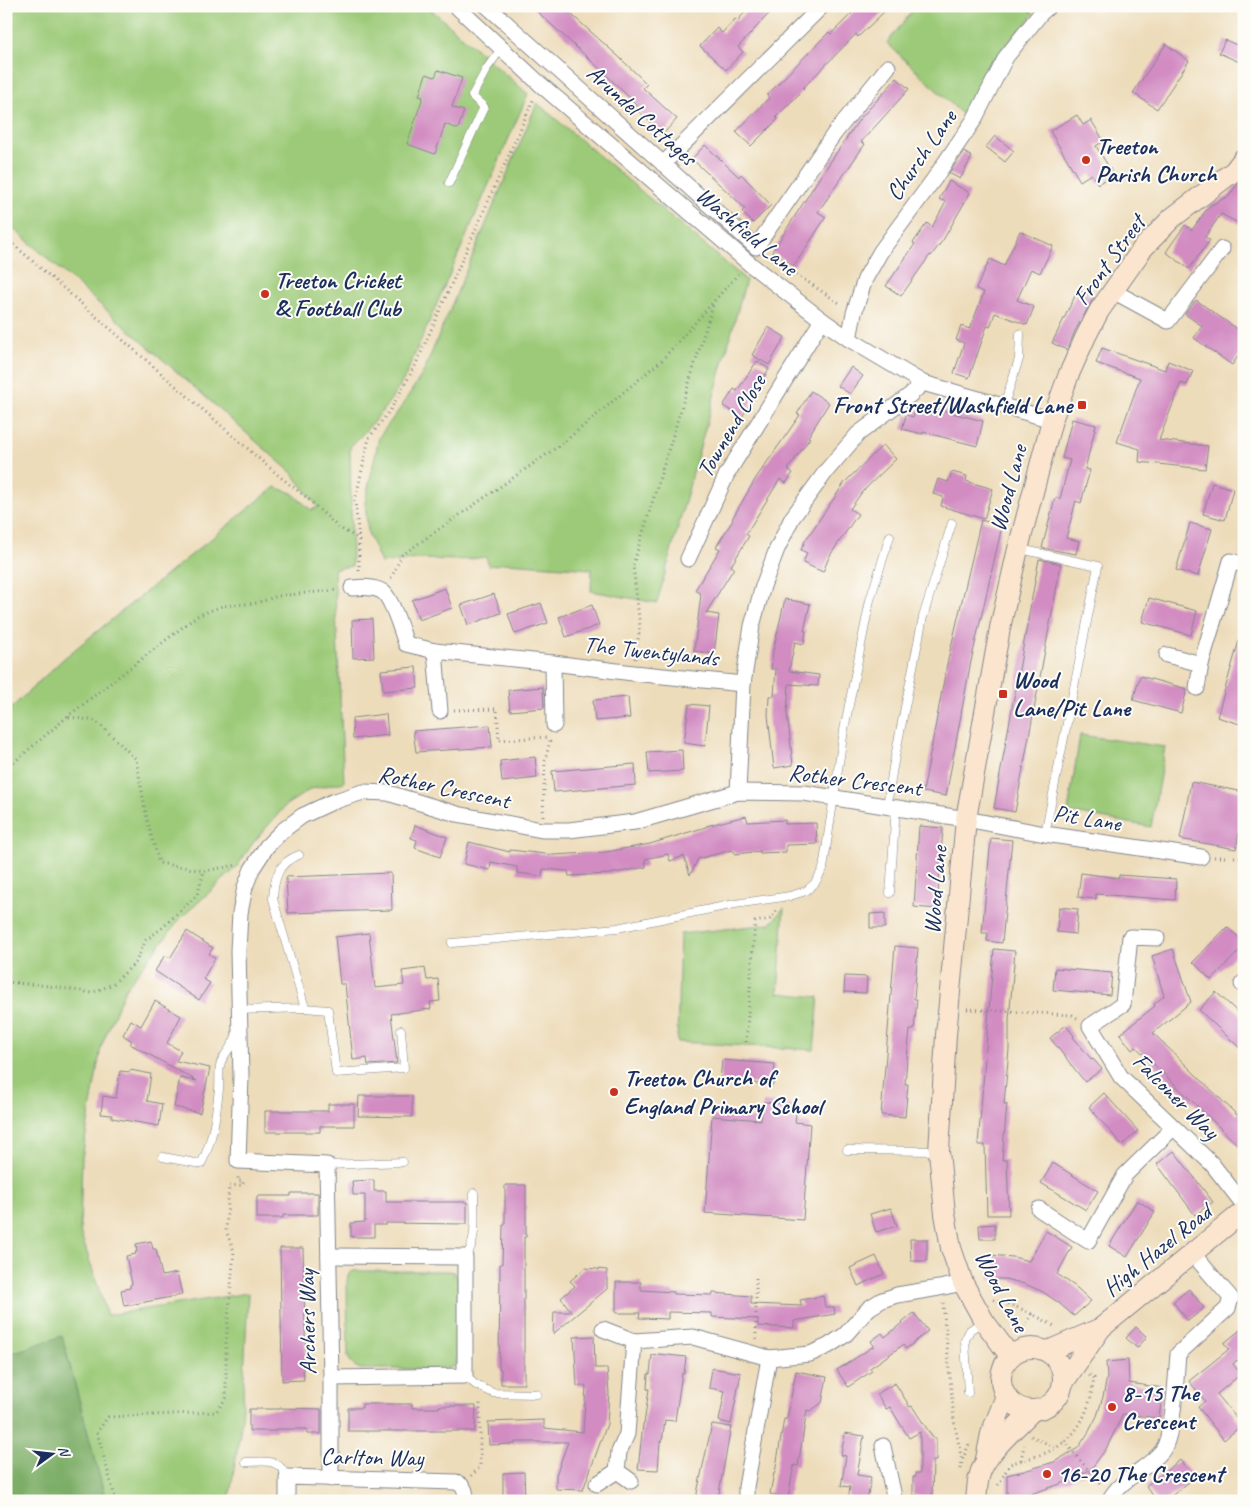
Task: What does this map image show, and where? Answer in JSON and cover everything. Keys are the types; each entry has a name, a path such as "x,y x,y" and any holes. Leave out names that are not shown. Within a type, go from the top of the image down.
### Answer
{"street":[{"name":"Washfield Lane","path":"456,6 540,84 750,264 822,320 923,383 1052,420"},
{"name":"Arundel Cottages","path":"487,6 756,247"},
{"path":"663,164 822,6"},
{"name":"Church Lane","path":"850,339 854,313 865,279 881,250 934,179 974,120 1006,57 1041,13 1049,6"},
{"path":"756,247 834,134 888,67"},
{"name":"Front Street","path":"1052,420 1069,374 1086,336 1113,291 1143,248 1172,218 1234,172 1244,158"},
{"path":"1113,291 1168,321 1222,249"},
{"name":"Townend Close","path":"688,559 727,474 822,320"},
{"path":"738,792 744,684 752,626 763,586 777,550 792,518 858,434 923,383"},
{"name":"Wood Lane","path":"1010,1356 980,1314 963,1283 951,1248 946,1222 939,1151 948,1008 966,819 1000,628 1018,549 1052,420"},
{"path":"1198,688 1201,664 1231,561 1244,565"},
{"path":"352,588 366,586 383,592"},
{"name":"The Twentylands","path":"383,592 391,604 406,644 435,651 553,663 633,674 744,684"},
{"path":"435,651 440,711"},
{"path":"1166,654 1201,664"},
{"name":"The Twentylands","path":"553,663 554,725"},
{"name":"Rother Crescent","path":"238,1161 241,1076 238,951 240,913 245,887 252,869 267,846 282,831 302,816 332,802 363,792 388,793 457,814 542,830 569,830 635,822 738,792 804,793 966,819"},
{"name":"Pit Lane","path":"966,819 1045,834 1201,857"},
{"path":"1090,1026 1123,1004 1130,937 1157,938"},
{"name":"Falconer Way","path":"1090,1026 1121,1077 1212,1164 1244,1205"},
{"path":"1039,1209 1088,1241 1125,1174 1173,1128"},
{"path":"238,1161 327,1165"},
{"name":"Archers Way","path":"327,1165 331,1479"},
{"name":"High Hazel Road","path":"1048,1352 1101,1328 1244,1211"},
{"path":"1110,1499 1114,1491 1161,1453 1167,1444 1178,1354 1228,1308 1231,1298 1192,1253"},
{"path":"329,1256 465,1256 465,1376 331,1378"},
{"path":"603,1328 634,1341 693,1337 762,1356 794,1357 810,1354 846,1335 869,1308 882,1300 897,1295 963,1283"},
{"name":"High Hazel Road","path":"1063,1383 1101,1328"},
{"path":"617,1471 619,1452 626,1434 634,1341"},
{"path":"1028,1347 1038,1348 1055,1357 1063,1374 1063,1383 1060,1393 1054,1402 1044,1408 1034,1410 1023,1409 1013,1404 1006,1396 1002,1386 1001,1375 1004,1365 1010,1356 1018,1350 1028,1347"},
{"path":"746,1501 746,1487 762,1356"},
{"path":"985,1464 991,1434 1006,1396"},
{"path":"976,1501 979,1476 985,1464 1006,1437 1034,1410"},
{"path":"884,1446 895,1501"},
{"path":"617,1471 631,1481"},
{"path":"597,1484 617,1471"},
{"name":"Carlton Way","path":"287,1501 287,1477 456,1482 463,1485"},
{"path":"463,1485 466,1492 466,1501"}],"lane":[{"path":"449,184 484,107 472,96 487,68 501,48"},
{"path":"1004,405 1019,359 1020,334"},
{"path":"890,893 893,767 923,617 952,523"},
{"path":"452,943 617,928 735,904 790,896 806,891 815,883 823,869 844,730 870,600 890,536"},
{"path":"1018,549 1098,566 1045,834"},
{"path":"299,855 290,858 277,874 273,899 305,1008"},
{"path":"239,1010 305,1008 328,1010 336,1073 404,1068 401,1030"},
{"path":"163,1157 201,1164 209,1146 212,1132 221,1062 233,1044 239,1027"},
{"path":"847,1150 939,1151"},
{"path":"327,1165 403,1162"},
{"path":"465,1256 469,1253 474,1239 474,1193"},
{"path":"968,1393 964,1340 980,1314"},
{"path":"465,1376 480,1388 492,1393 537,1394"},
{"path":"246,1462 275,1463 280,1465 287,1477"}],"path":[{"path":"6,768 68,716 197,616 222,606 256,603 278,596 352,588 360,570 355,501 369,438 392,409 415,366 540,84"},
{"path":"6,238 279,476 306,497 338,527 359,539"},
{"path":"756,247 854,313"},
{"path":"383,592 402,555 563,442 662,360 734,280"},
{"path":"633,674 640,626 633,565 714,302"},
{"path":"68,716 96,721 136,759 147,819 159,863 204,871 243,864 252,869"},
{"path":"542,830 545,762 554,725"},
{"path":"1201,857 1244,857"},
{"path":"6,982 92,992 113,984 136,963 146,940 162,928 196,895 204,871"},
{"path":"746,1042 755,922 770,919 790,896"},
{"path":"948,1008 1072,1016 1090,1026"},
{"path":"116,1501 97,1432 108,1417 216,1412 226,1398 226,1342 234,1252 226,1231 229,1186 243,1185 242,1180 238,1181 238,1161"},
{"path":"756,1275 762,1356"},
{"path":"939,1288 944,1309 954,1420 962,1461"},
{"path":"980,1314 990,1300 1009,1304 1039,1317 1060,1330"},
{"path":"996,1488 1010,1464 1045,1453 1064,1441 1077,1429 1092,1396 1094,1378 1084,1372"},
{"path":"463,1485 480,1467 480,1388"},
{"path":"1028,1435 1055,1447"},
{"path":"1064,1441 1110,1499"},
{"path":"1021,1460 1025,1442"}],"green space":[{"path":"6,6 427,6 528,94 405,377 380,414 350,447 352,566 334,569 344,782 311,789 286,805 253,843 236,868 181,918 125,989 101,1047 82,1158 80,1231 107,1315 248,1293 242,1419 229,1501 106,1501 62,1337 6,1355 6,713 63,659 275,487 292,493 311,510 318,507 292,473 6,222"},
{"path":"916,6 1025,6 1034,14 998,54 996,67 965,117 887,43"},
{"path":"537,103 746,280 657,603 591,591 592,569 506,563 489,566 486,557 460,560 419,559 381,563 368,533 365,503 379,437 423,373"},
{"path":"1080,735 1165,747 1151,827 1068,812"},
{"path":"784,908 778,993 819,997 814,1050 677,1042 680,934 770,924"},
{"path":"353,1271 454,1272 459,1281 457,1363 446,1369 360,1369 354,1365 348,1356 347,1281 348,1275"},
{"path":"62,1336 106,1501 6,1501 6,1355"}],"building":[{"path":"531,6 562,6 647,84 643,88 677,119 663,134 635,108 637,105 599,68"},
{"path":"751,6 776,6 738,47 743,52 726,70 700,46 717,28 722,33"},
{"path":"859,6 890,6 858,37 856,34 803,88 776,117 778,119 751,146 736,132 769,98 767,95 829,32 831,34"},
{"path":"1225,40 1244,48 1244,64 1219,53"},
{"path":"1166,44 1189,61 1157,109 1133,93"},
{"path":"438,70 462,78 452,107 464,111 458,129 445,124 435,154 407,144 423,97 419,96 426,74 435,77"},
{"path":"897,78 909,89 861,142 865,144 818,212 826,217 794,266 772,252 859,120"},
{"name":"Treeton Parish Church","path":"1077,115 1083,125 1091,120 1104,141 1096,146 1113,174 1098,184 1091,174 1080,181 1050,131"},
{"path":"995,136 1014,151 1005,162 986,147"},
{"path":"705,145 739,177 741,174 771,205 753,223 742,212 745,208 692,159"},
{"path":"964,152 972,157 960,179 949,173"},
{"path":"1244,178 1244,226 1221,214 1205,237 1210,240 1189,269 1166,252 1185,225 1192,230 1209,206 1229,196"},
{"path":"949,181 970,193 943,240 901,296 886,286 927,223 932,227 946,202 939,199"},
{"path":"1020,231 1053,246 1040,273 1031,269 1017,300 1034,307 1027,325 995,313 990,327 987,326 969,378 954,373 964,343 956,340 961,326 970,329 984,292 976,289 990,259 1004,266"},
{"path":"1078,290 1094,297 1067,350 1052,343"},
{"path":"1196,300 1244,334 1244,348 1232,365 1194,338 1202,326 1185,314"},
{"path":"768,327 785,337 769,365 752,355"},
{"path":"1102,348 1165,370 1168,361 1193,371 1187,385 1181,383 1159,440 1208,446 1205,469 1139,462 1140,449 1117,442 1140,378 1096,363"},
{"path":"757,361 769,369 752,395 754,397 742,417 723,406 734,389 737,391"},
{"path":"851,367 863,376 850,394 838,386"},
{"path":"811,391 829,403 808,437 810,438 788,469 793,473 786,483 780,479 746,534 749,536 731,566 734,568 706,613 719,615 714,654 694,651 701,594 695,590 720,549 716,547 732,519 756,478 800,415 797,414"},
{"path":"933,408 983,421 977,446 923,432 923,434 902,429 906,415 913,417 915,409 932,414"},
{"path":"1072,419 1096,425 1085,469 1090,470 1081,503 1076,501 1066,538 1079,541 1076,554 1042,548 1055,498 1060,499 1070,460 1062,458"},
{"path":"883,445 896,459 862,492 850,509 858,514 829,557 823,572 803,563 807,553 801,550 805,541 845,482"},
{"path":"952,472 967,476 966,481 993,489 984,519 941,506 943,497 933,494 938,479 948,482"},
{"path":"1212,483 1233,489 1225,520 1203,514"},
{"path":"981,520 1002,526 970,666 946,796 923,792 947,664"},
{"path":"1190,523 1212,529 1198,576 1176,570"},
{"path":"1039,559 1061,564 1015,812 994,808"},
{"path":"445,588 452,608 419,620 412,600"},
{"path":"494,594 501,613 468,625 461,605"},
{"path":"1149,598 1197,611 1191,635 1142,622"},
{"path":"785,599 810,604 804,631 806,631 804,644 795,642 789,671 819,675 818,686 789,684 787,713 793,765 774,768 768,715 769,696 774,696 776,669 771,669 773,651"},
{"path":"541,603 548,623 515,634 508,614"},
{"path":"592,605 599,625 566,637 559,617"},
{"path":"372,619 374,657 353,658 352,620"},
{"path":"1240,637 1244,637 1244,712 1240,724 1217,717"},
{"path":"416,667 418,688 383,691 381,670"},
{"path":"1140,676 1187,689 1181,713 1133,700"},
{"path":"543,687 544,708 510,711 508,690"},
{"path":"628,697 630,718 595,721 593,700"},
{"path":"689,704 709,706 705,746 684,743"},
{"path":"386,714 388,735 353,739 352,718"},
{"path":"490,725 492,747 416,752 413,731"},
{"path":"682,750 683,771 649,773 647,752"},
{"path":"535,757 537,778 502,782 500,761"},
{"path":"635,764 636,785 554,792 552,771"},
{"path":"1191,782 1244,792 1244,807 1236,849 1180,839"},
{"path":"746,816 748,822 785,820 785,824 816,823 817,844 786,845 786,852 760,853 760,851 736,854 732,850 698,859 690,875 684,856 670,861 668,854 645,859 646,867 609,874 569,876 568,871 543,869 542,876 517,873 517,867 491,862 490,870 464,864 469,842 510,852 510,850 554,855 606,852 650,844 706,826"},
{"path":"415,825 447,837 440,857 415,848 417,840 411,838"},
{"path":"919,826 943,828 937,909 914,907"},
{"path":"991,838 1012,840 1002,943 987,941 988,933 982,933"},
{"path":"391,873 392,910 288,913 286,877"},
{"path":"1081,873 1119,878 1119,875 1176,879 1175,900 1096,894 1096,899 1078,897"},
{"path":"1059,907 1078,909 1076,934 1057,932"},
{"path":"885,913 885,928 870,928 870,914"},
{"path":"1227,927 1244,942 1244,946 1211,980 1193,962"},
{"path":"187,931 213,948 209,954 215,958 203,979 210,983 199,1000 155,971 165,955 170,958"},
{"path":"369,933 375,988 404,985 402,971 425,968 427,980 438,979 440,1001 430,1002 431,1009 391,1014 397,1063 368,1065 367,1058 353,1060 345,984 340,984 335,937"},
{"path":"895,946 918,948 914,999 917,999 914,1030 910,1030 908,1048 905,1084 908,1084 905,1117 881,1115"},
{"path":"994,949 1015,951 1009,1020 1009,1049 1004,1104 1007,1104 1002,1160 1007,1160 1009,1215 987,1215 985,1145 978,1145"},
{"path":"1173,949 1191,1002 1153,1033 1237,1115 1244,1107 1244,1151 1136,1047 1132,1050 1120,1034 1155,1006 1154,1004 1164,996 1152,956"},
{"path":"1055,968 1112,973 1110,995 1053,990"},
{"path":"845,976 867,977 866,993 844,992"},
{"path":"1216,992 1244,1018 1244,1052 1199,1010"},
{"path":"155,1001 181,1016 167,1043 181,1051 176,1061 210,1068 200,1113 174,1107 180,1078 197,1081 130,1044 132,1041 123,1035 131,1020 141,1026"},
{"path":"1066,1025 1073,1037 1102,1069 1085,1082 1050,1038"},
{"path":"722,1060 775,1064 773,1085 720,1081"},
{"path":"130,1070 151,1074 147,1101 162,1104 159,1126 112,1118 112,1115 101,1114 103,1096 116,1098 120,1071 130,1072"},
{"path":"1104,1093 1138,1131 1122,1145 1089,1107"},
{"path":"359,1096 412,1096 412,1117 358,1116"},
{"path":"763,1102 797,1105 795,1122 810,1124 803,1220 705,1213 712,1116 761,1120"},
{"path":"328,1104 354,1104 354,1126 320,1126 320,1132 265,1132 265,1111 328,1111"},
{"path":"1174,1151 1213,1202 1195,1215 1157,1164"},
{"path":"1053,1163 1098,1191 1086,1210 1041,1183"},
{"path":"374,1180 374,1191 386,1191 386,1202 467,1202 467,1224 386,1223 386,1225 374,1225 374,1237 351,1237 351,1223 365,1222 365,1195 353,1195 352,1181"},
{"path":"505,1185 526,1185 524,1384 501,1384 501,1369 499,1369 500,1264 502,1264 503,1225 505,1225"},
{"path":"291,1193 318,1193 318,1215 283,1215 283,1218 257,1218 257,1196 291,1196"},
{"path":"1137,1200 1155,1212 1127,1257 1109,1246"},
{"path":"891,1208 897,1226 876,1232 870,1214"},
{"path":"995,1224 995,1239 980,1239 979,1225"},
{"path":"1046,1231 1072,1247 1057,1274 1076,1287 1091,1301 1074,1316 1043,1292 1025,1284 1005,1279 990,1279 990,1255 1013,1257 1029,1261"},
{"path":"910,1239 927,1239 927,1261 911,1261"},
{"path":"151,1241 153,1249 156,1249 162,1276 177,1273 182,1295 124,1306 121,1290 130,1288 132,1284 126,1256 136,1254 136,1244"},
{"path":"280,1248 303,1248 306,1367 303,1367 304,1380 282,1381"},
{"path":"876,1256 884,1274 858,1286 850,1268"},
{"path":"585,1268 607,1270 607,1289 553,1334 554,1312 572,1312 561,1298 575,1286 570,1281"},
{"path":"616,1282 641,1282 641,1290 674,1292 673,1294 713,1295 713,1293 751,1296 751,1304 802,1306 800,1300 823,1296 825,1307 834,1307 835,1314 794,1321 794,1328 758,1326 758,1319 712,1317 712,1313 668,1312 668,1319 639,1318 640,1313 616,1313"},
{"path":"1189,1289 1204,1308 1188,1321 1173,1302"},
{"path":"914,1313 928,1331 906,1349 903,1345 870,1368 872,1371 848,1387 837,1370 874,1346 871,1341 882,1333 885,1337"},
{"path":"1136,1327 1147,1337 1137,1348 1126,1338"},
{"path":"1244,1327 1244,1368 1237,1360 1233,1364 1241,1374 1217,1394 1242,1425 1224,1440 1198,1407 1205,1401 1189,1381 1229,1349 1224,1343"},
{"path":"594,1336 595,1368 607,1368 609,1393 607,1424 583,1490 556,1489 556,1475 568,1442 515,1442 515,1444 489,1445 488,1422 544,1420 544,1428 583,1432 586,1386 577,1386 574,1337"},
{"path":"658,1354 686,1357 684,1373 682,1373 675,1421 665,1420 662,1442 660,1442 658,1470 638,1469 649,1389 647,1389 648,1374 650,1374 652,1355 658,1356"},
{"path":"1128,1360 1129,1383 1163,1388 1159,1418 1123,1414 1106,1449 1091,1469 1069,1481 1031,1494 1007,1496 1007,1475 1054,1462 1078,1448 1097,1416 1107,1377 1106,1362"},
{"path":"712,1368 741,1373 731,1424 719,1421 725,1391 709,1388"},
{"path":"796,1371 827,1377 822,1403 810,1411 807,1410 798,1466 794,1465 788,1498 770,1494 784,1419 787,1419"},
{"path":"895,1383 933,1438 936,1438 936,1461 933,1461 932,1497 913,1495 913,1477 916,1477 915,1473 920,1473 920,1432 909,1438 890,1407 886,1409 877,1394"},
{"path":"362,1404 412,1404 412,1408 476,1406 475,1431 348,1431 348,1408 362,1408"},
{"path":"249,1409 321,1409 321,1434 307,1434 307,1429 249,1431"},
{"path":"712,1424 731,1427 719,1501 698,1501 697,1493"},
{"path":"845,1433 864,1436 857,1475 871,1477 867,1501 848,1501 850,1487 841,1486 846,1456 841,1455"},
{"path":"1180,1460 1194,1478 1165,1501 1157,1501 1146,1486"},
{"path":"524,1472 525,1499 503,1499 503,1473"}],"place":[{"name":"Treeton Parish Church","path":"1086,160"},
{"name":"Treeton Cricket & Football Club","path":"265,294"},
{"name":"Front Street/Washfield Lane","path":"1082,405"},
{"name":"Wood Lane/Pit Lane","path":"1003,694"},
{"name":"Treeton Church of England Primary School","path":"614,1092"},
{"name":"8-15 The Crescent","path":"1112,1407"},
{"name":"16-20 The Crescent","path":"1047,1474"}]}
